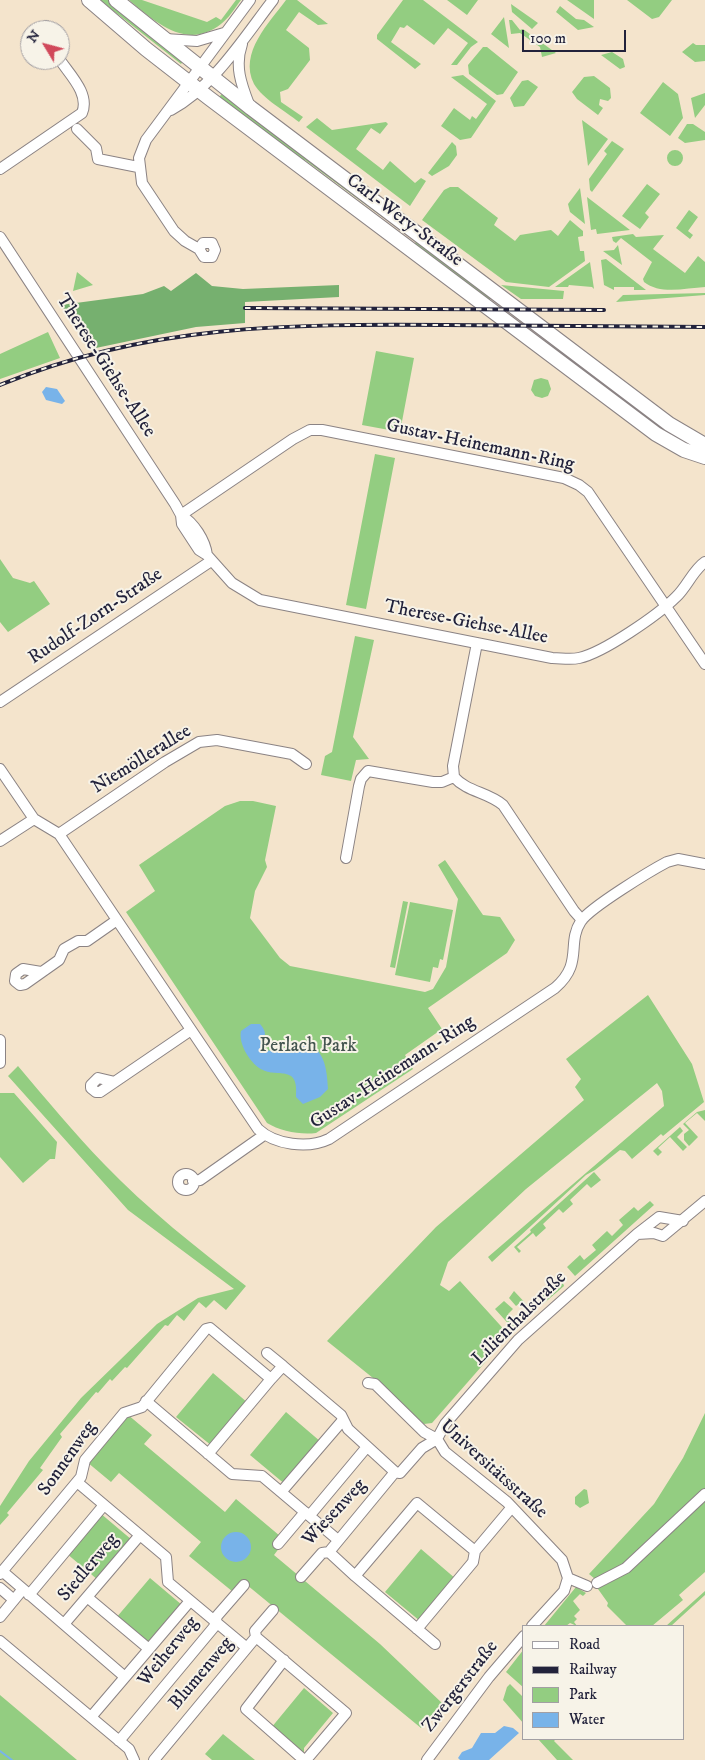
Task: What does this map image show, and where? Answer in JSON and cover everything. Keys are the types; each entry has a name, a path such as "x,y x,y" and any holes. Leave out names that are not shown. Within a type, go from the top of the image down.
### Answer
{"main road":[{"name":"Carl-Wery-Straße","path":"89,0 194,85 656,434 705,445"},
{"name":"Carl-Wery-Straße","path":"116,0 199,68 676,438 705,457"}],"street":[{"path":"194,85 199,68 250,0"},
{"path":"199,249 179,237 168,224 142,183 138,167 143,145 194,85 211,77 273,0"},
{"path":"162,39 197,41 225,33"},
{"path":"243,39 239,52 238,68 251,108"},
{"path":"0,168 82,113 85,102 83,95 67,70"},
{"path":"78,129 96,148 98,159 138,167"},
{"name":"Therese-Giehse-Allee","path":"0,237 180,515 182,524 198,550 209,558 232,583 260,600 552,658 580,658 600,650 666,606 677,596 704,559"},
{"name":"Gustav-Heinemann-Ring","path":"180,515 293,439 310,430 322,430 508,466 572,481 588,492 705,664"},
{"name":"Rudolf-Zorn-Straße","path":"0,702 209,558"},
{"path":"477,643 453,766 454,777 467,787 492,796 503,805 582,920 667,862 678,859 705,864"},
{"name":"Niemöllerallee","path":"59,834 165,762 199,742 217,740 292,754 306,764"},
{"path":"0,769 34,819 59,834 264,1135 204,1177 193,1181"},
{"path":"346,858 359,786 364,775 372,770 433,782 442,782 454,777"},
{"path":"0,841 34,819"},
{"path":"41,972 60,960 64,949 78,941 87,941 117,920"},
{"name":"Gustav-Heinemann-Ring","path":"264,1135 303,1145 314,1145 329,1140 516,1015 566,978 571,970 578,928 582,920"},
{"path":"115,1082 191,1030"},
{"path":"0,1040 0,1063"},
{"path":"636,1234 654,1233 664,1236 705,1201"},
{"path":"654,1233 651,1227 654,1220 662,1217 683,1221"},
{"path":"667,1219 670,1225 669,1232"},
{"name":"Lilienthalstraße","path":"437,1439 445,1424 518,1340 654,1220"},
{"name":"Sonnenweg","path":"26,1592 1,1573 81,1477 85,1460 124,1413 142,1407 206,1329 210,1328 272,1379"},
{"path":"267,1353 341,1415 348,1429 366,1448 397,1473"},
{"path":"208,1454 283,1366"},
{"name":"Universitätsstraße","path":"368,1383 375,1384 424,1432 437,1439 445,1452 512,1507 562,1560 568,1578"},
{"path":"146,1401 232,1474 262,1476 338,1540"},
{"path":"282,1491 342,1420"},
{"name":"Wiesenweg","path":"301,1577 322,1553 329,1552 397,1473 426,1445 437,1439"},
{"path":"278,1544 366,1448"},
{"name":"Siedlerweg","path":"77,1482 166,1557 168,1582 190,1601"},
{"path":"533,1625 564,1590 568,1578 592,1585 626,1568 705,1494"},
{"path":"355,1576 418,1503 475,1551"},
{"name":"Siedlerweg","path":"104,1505 26,1592 125,1677"},
{"path":"417,1629 473,1562 475,1551 512,1507"},
{"name":"Siedlerweg","path":"64,1624 140,1535"},
{"path":"329,1552 435,1644"},
{"name":"Weiherweg","path":"119,1741 214,1627 217,1616 244,1585"},
{"path":"0,1588 14,1600"},
{"path":"0,1617 14,1600 26,1592"},
{"path":"87,1597 149,1649"},
{"path":"91,1717 190,1601 247,1648"},
{"name":"Blumenweg","path":"154,1760 256,1637 255,1631 273,1610"},
{"path":"256,1637 284,1660 346,1713 306,1760 246,1709 284,1660"},
{"name":"Zwergerstraße","path":"426,1760 489,1677 522,1638"},
{"path":"0,1641 130,1749 134,1760"}],"green space":[{"path":"93,0 111,0 184,60 181,64 115,12 103,8"},
{"path":"129,0 142,0 207,22 216,17 221,20 236,0 241,0 221,24 208,32 196,35 172,30 150,17"},
{"path":"286,0 297,0 328,24 318,25 299,12 286,30 309,48 310,60 288,89 280,92 281,102 303,117 299,122 263,95 254,84 250,72 250,61 258,39"},
{"path":"403,0 423,0 478,42 471,47 457,65 451,65 468,43 448,28 434,45 407,25 404,28 400,27 391,42 421,64 415,69 377,39 377,35"},
{"path":"447,0 478,0 467,15"},
{"path":"567,0 594,0 594,19"},
{"path":"627,0 672,0 659,17 652,19"},
{"path":"511,4 538,23 532,29 512,12"},
{"path":"560,6 576,19 584,20 594,27 578,30 556,12"},
{"path":"504,17 509,48 491,34"},
{"path":"509,20 512,20 520,30 523,29 556,53 542,57 540,47 520,33 511,34"},
{"path":"693,43 705,45 705,61 695,62 682,52"},
{"path":"483,47 487,47 518,72 503,94 497,95 469,74 468,65"},
{"path":"612,52 623,59 625,67 620,69 601,55"},
{"path":"463,75 496,101 471,138 460,140 441,126 454,108 470,120 472,116 476,119 487,104 451,77"},
{"path":"594,76 610,88 611,98 608,101 600,99 599,105 603,108 598,115 577,99 572,92 584,77"},
{"path":"528,80 538,87 524,106 514,107 510,98 522,81"},
{"path":"663,82 678,94 683,118 670,136 640,113"},
{"path":"224,91 388,215 385,219 305,160 300,159 217,100"},
{"path":"705,93 705,105 695,118 691,98"},
{"path":"317,118 332,130 386,122 388,124 380,134 371,128 356,149 383,170 390,161 415,183 421,178 426,181 410,206 306,127"},
{"path":"582,120 608,139 588,166"},
{"path":"687,124 693,124 705,132 705,140 685,143 678,138"},
{"path":"612,141 624,149 592,192 589,179 607,154 604,151"},
{"path":"452,142 456,146 457,155 449,166 432,176 428,173"},
{"path":"672,150 678,150 683,155 681,164 672,166 667,161 667,155"},
{"path":"647,184 660,194 645,213 649,217 640,229 622,216"},
{"path":"450,187 458,187 498,218 494,225 515,241 520,235 551,230 558,236 570,220 583,231 583,236 578,237 580,251 584,251 585,261 549,287 506,282 422,220 444,190"},
{"path":"580,188 585,224 570,212 568,204"},
{"path":"587,197 630,230 597,234 596,229 591,230"},
{"path":"689,210 698,217 688,231 693,235 690,239 676,228"},
{"path":"633,234 636,237 664,235 653,249 685,273 698,256 705,262 705,287 665,290 650,286 644,282 643,279 652,262 621,238 616,243 612,237"},
{"path":"419,238 499,299 480,299 412,247"},
{"path":"618,245 622,265 603,251 614,250"},
{"path":"606,259 646,290 634,290 634,287 614,287 614,290 604,285 601,260"},
{"path":"590,262 594,289 592,287 569,285 568,287 555,287"},
{"path":"77,272 93,285 73,291"},
{"path":"196,273 212,286 243,289 339,285 339,297 245,302 245,323 196,327 91,349 61,305 143,294 164,286 171,291"},
{"path":"501,285 564,291 563,299 521,299"},
{"path":"705,293 705,295 616,302 623,295"},
{"path":"48,332 60,358 0,379 0,354"},
{"path":"548,346 558,347 669,430 665,433"},
{"path":"376,351 414,358 400,432 362,425"},
{"path":"541,378 548,380 551,389 548,396 542,398 535,396 531,390 534,380"},
{"path":"375,454 395,458 366,609 346,605"},
{"path":"0,559 13,578 30,583 34,581 50,604 8,632 0,622"},
{"path":"355,636 374,640 353,737 369,759 356,760 351,781 321,775 325,756 332,752"},
{"name":"Perlach Park","path":"240,801 253,801 276,806 265,860 267,867 255,891 250,918 280,958 290,966 425,992 433,989 446,967 458,899 438,865 445,860 483,915 500,917 515,940 507,953 428,1008 442,1029 405,1055 413,1069 316,1133 290,1132 267,1123 126,912 155,891 139,865 225,806"},
{"path":"403,901 408,902 395,968 390,967"},
{"path":"410,902 453,910 443,960 440,959 438,968 433,967 430,982 395,975"},
{"path":"648,995 692,1064 704,1102 663,1136 661,1134 632,1159 625,1151 620,1150 586,1175 492,1262 488,1257 664,1106 662,1091 657,1083 526,1189 448,1262 440,1285 449,1291 460,1281 509,1335 432,1423 424,1424 373,1378 327,1341 436,1227 584,1100 575,1087 581,1079 566,1059"},
{"path":"18,1066 60,1116 120,1181 173,1228 246,1286 226,1310 214,1300 206,1308 199,1302 184,1321 177,1315 168,1326 165,1325 127,1368 125,1367 112,1381 110,1379 98,1393 96,1392 60,1434 62,1437 40,1468 43,1470 7,1513 9,1515 0,1525 0,1506 29,1461 81,1398 157,1324 198,1298 234,1289 128,1210 8,1076"},
{"path":"0,1093 14,1093 57,1142 55,1159 50,1159 23,1183 0,1157"},
{"path":"705,1110 705,1121 697,1113 685,1123 698,1137 689,1146 684,1140 684,1134 689,1130 683,1124 697,1112"},
{"path":"680,1127 683,1131 677,1137 687,1147 683,1151 670,1137 658,1148 662,1152 658,1156 653,1151"},
{"path":"594,1172 601,1180 591,1188 587,1184 570,1200 573,1204 563,1213 559,1209 543,1224 546,1228 536,1237 533,1233 517,1247 521,1251 519,1253 514,1247"},
{"path":"650,1201 654,1205 575,1276 567,1267 580,1255 584,1260 596,1250 592,1245 607,1231 612,1236 623,1225 619,1220 634,1207 638,1211"},
{"path":"553,1280 557,1284 562,1280 564,1286 543,1304 537,1302 541,1298 538,1293"},
{"path":"514,1291 530,1308 535,1304 537,1306 537,1310 526,1319 522,1315 528,1310 521,1302 516,1306 509,1298"},
{"path":"504,1301 513,1309 508,1314 515,1322 521,1316 525,1321 514,1330 495,1309"},
{"path":"213,1373 248,1403 212,1446 176,1417"},
{"path":"286,1412 321,1442 286,1485 250,1455"},
{"path":"705,1413 705,1572 679,1595 683,1600 653,1625 626,1625 607,1606 608,1603 593,1582 595,1579 589,1574 654,1504 683,1458"},
{"path":"127,1414 152,1435 144,1444 225,1512 236,1499 280,1536 280,1547 274,1555 380,1644 442,1703 421,1728 247,1585 238,1596 189,1556 201,1542 119,1473 111,1482 87,1462"},
{"path":"584,1489 587,1490 589,1503 580,1508 575,1504 575,1497"},
{"path":"100,1513 132,1540 98,1580 66,1553"},
{"path":"421,1549 456,1579 420,1621 385,1592"},
{"path":"150,1578 182,1605 148,1645 116,1618"},
{"path":"576,1587 586,1593 583,1596 580,1594 573,1601 580,1610 574,1616 577,1619 574,1622 576,1625 570,1623 567,1625 545,1625"},
{"path":"705,1591 705,1595 672,1625 667,1625"},
{"path":"522,1652 522,1686 506,1672"},
{"path":"510,1684 522,1696 522,1722 503,1700 507,1687"},
{"path":"304,1688 333,1713 304,1748 304,1754 271,1728"},
{"path":"0,1695 77,1760 0,1760"},
{"path":"223,1734 255,1760 212,1760 205,1754"},
{"path":"539,1740 555,1740 573,1760 557,1760"}],"water":[{"path":"46,387 57,389 65,401 62,404 46,400 42,392"},
{"path":"251,1024 260,1024 265,1032 262,1050 274,1051 300,1044 315,1048 323,1059 328,1089 320,1097 303,1104 296,1097 296,1087 291,1076 269,1072 254,1064 246,1054 241,1042 241,1031"},
{"path":"236,1532 247,1536 251,1547 247,1558 236,1562 225,1558 221,1547 225,1536"},
{"path":"504,1726 513,1728 519,1733 489,1760 460,1760 458,1758 462,1752 472,1748 481,1733 495,1733"}],"waterway":[{"path":"0,1751 12,1760"}],"railway":[{"path":"245,308 604,310"},
{"path":"0,385 55,365 110,350 164,339 274,327 330,325 705,327"}]}
